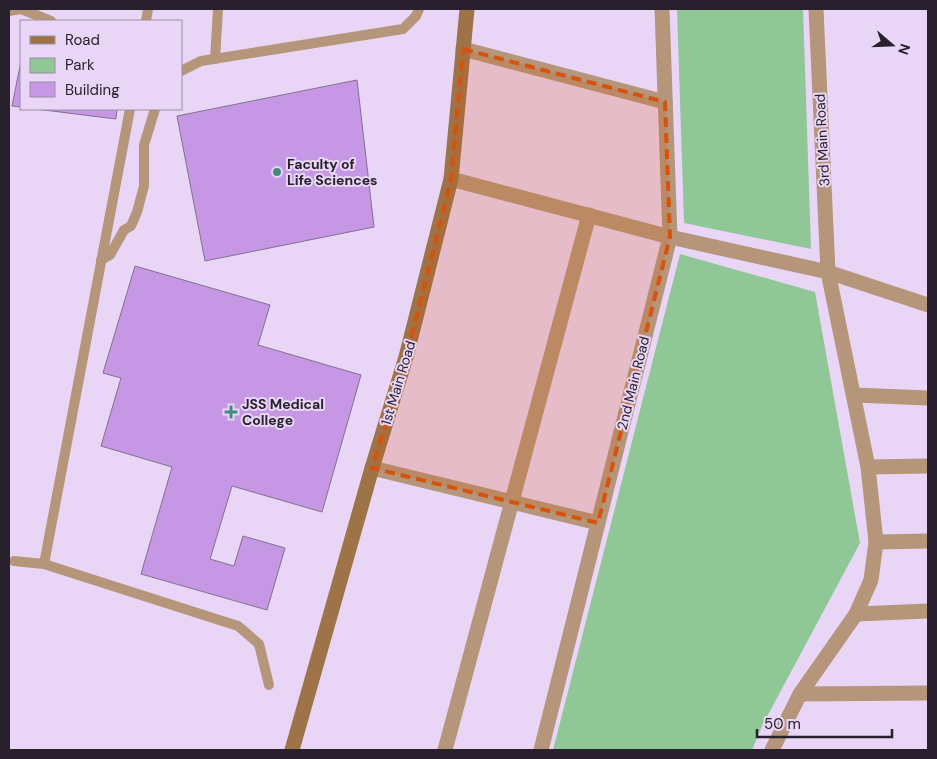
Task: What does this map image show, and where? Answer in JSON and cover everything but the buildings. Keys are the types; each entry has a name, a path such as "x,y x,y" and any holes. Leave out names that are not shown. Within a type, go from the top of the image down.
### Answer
{"street":[{"name":"1st Main Road","path":"292,750 372,468 406,357 451,179 467,9"},
{"name":"2nd Main Road","path":"540,750 670,237 662,9"},
{"name":"3rd Main Road","path":"772,750 800,694 856,614 871,580 876,542 868,468 828,272 816,9"},
{"path":"463,48 665,102"},
{"path":"451,179 670,237 828,272 928,305"},
{"path":"445,750 589,215"},
{"path":"854,395 928,398"},
{"path":"868,468 928,466"},
{"path":"372,468 598,523"},
{"path":"876,542 928,541"},
{"path":"856,614 928,611"},
{"path":"800,694 928,693"}],"lane":[{"path":"9,11 21,9 48,20"},
{"path":"215,59 218,9"},
{"path":"182,70 201,61 402,29 416,16 419,9"},
{"path":"44,564 102,260 110,227 130,110"},
{"path":"102,260 110,255 124,230 131,226 137,212 144,186 144,145 155,110"},
{"path":"11,563 44,564 238,626 259,644 269,685"}],"highlighted area":[{"path":"463,49 665,102 670,237 598,523 372,468 406,357 451,179"}],"green space":[{"path":"677,9 803,9 811,249 684,223"},
{"path":"680,254 815,292 860,543 762,726 752,750 553,750"}],"place":[{"name":"Faculty of Life Sciences","path":"277,172"},
{"name":"JSS Medical College","path":"231,412"}]}
